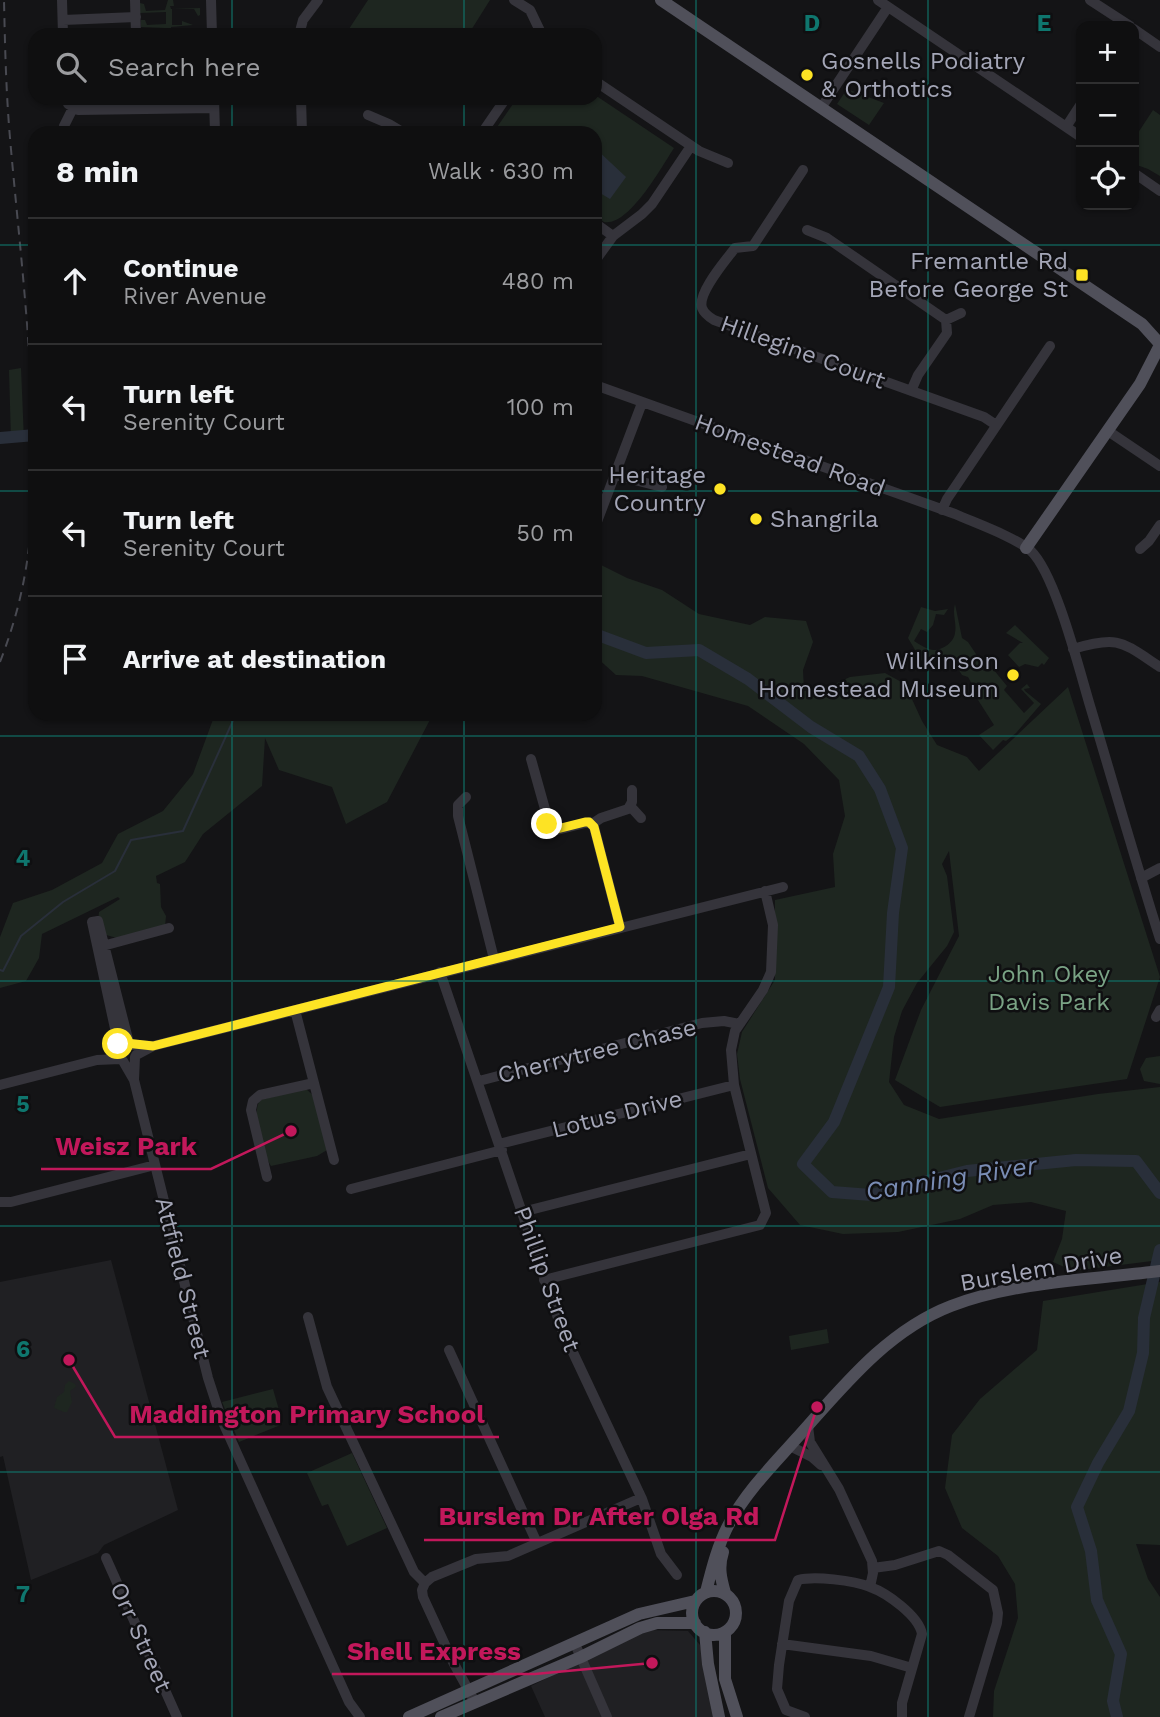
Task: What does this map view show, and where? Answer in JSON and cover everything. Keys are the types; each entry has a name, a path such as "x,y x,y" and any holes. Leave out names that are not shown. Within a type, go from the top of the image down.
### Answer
{"main road":[{"path":"660,0 1142,324 1160,343 1140,384 1030,547"},
{"path":"1142,324 1160,330"},
{"path":"1140,384 1160,364"},
{"name":"Burslem Drive","path":"706,1592 711,1567 728,1525 751,1490 808,1426 897,1335 935,1313 968,1299 1160,1271"},
{"name":"Burslem Drive","path":"728,1525 720,1562 720,1576 725,1593 736,1609 734,1622 725,1632 724,1646 725,1679 737,1717"},
{"path":"578,1650 601,1631 655,1609 695,1601 706,1592 725,1593"},
{"path":"695,1601 692,1612 700,1628 719,1717"},
{"path":"601,1631 638,1620 648,1626"},
{"path":"410,1717 469,1698 578,1650 648,1626 674,1622 700,1628 711,1634 725,1632"},
{"path":"708,1664 719,1655 724,1646"},
{"path":"725,1679 723,1693 730,1717"},
{"path":"441,1717 469,1698"}],"street":[{"path":"62,0 63,28"},
{"path":"135,0 136,28"},
{"path":"211,0 212,28"},
{"path":"301,28 303,20 318,0"},
{"path":"514,0 530,10 539,28"},
{"path":"878,0 1076,134"},
{"path":"1090,0 1122,21"},
{"path":"821,108 888,7"},
{"path":"63,20 135,17"},
{"path":"1139,33 1160,47"},
{"path":"602,86 691,146 728,163"},
{"path":"71,105 84,111 124,105"},
{"path":"214,105 215,126"},
{"path":"301,105 302,126"},
{"path":"487,126 501,105"},
{"path":"64,126 73,108"},
{"path":"1066,127 1076,112"},
{"path":"368,115 393,126"},
{"path":"602,251 613,236 652,204 691,146"},
{"name":"Hillegine Court","path":"803,170 753,246 735,248 704,293 702,308 714,320 984,417 996,425"},
{"path":"1139,176 1160,191"},
{"path":"602,228 613,236"},
{"path":"807,230 827,238 946,320"},
{"path":"946,320 961,313"},
{"path":"911,391 918,375 947,332 946,320"},
{"path":"942,510 1050,346"},
{"name":"Homestead Road","path":"602,388 942,510 1030,547"},
{"path":"602,499 615,475 642,402"},
{"path":"1108,431 1160,466"},
{"path":"615,475 662,487"},
{"path":"1140,549 1160,525"},
{"path":"1030,547 1052,573 1054,592 1160,939"},
{"path":"1073,649 1101,640 1115,640 1160,667"},
{"path":"531,759 550,827 557,830 585,822 592,824 601,818 624,812 630,806 632,790"},
{"path":"466,797 458,805 457,816 495,959"},
{"path":"630,806 641,818"},
{"path":"592,824 620,927"},
{"path":"1141,878 1160,868"},
{"path":"0,1085 783,887"},
{"path":"544,1280 760,1225 766,1213 734,1085 731,1050 737,1028 763,990 771,972 773,925 765,891"},
{"name":"Attfield Street","path":"95,921 208,1378 221,1418 349,1702 360,1717"},
{"path":"101,946 169,929"},
{"name":"Phillip Street","path":"440,972 561,1328 641,1498 661,1554 677,1575"},
{"path":"295,1010 334,1160"},
{"name":"Cherrytree Chase","path":"479,1081 702,1023 716,1022 737,1028"},
{"path":"267,1177 251,1110 253,1101 260,1095 314,1083"},
{"name":"Lotus Drive","path":"351,1189 734,1085"},
{"path":"522,1212 751,1154"},
{"path":"0,1202 10,1202 155,1165"},
{"path":"308,1317 327,1387 414,1572 425,1583"},
{"path":"449,1350 537,1543"},
{"path":"808,1426 810,1442 829,1472 869,1554 873,1568 870,1587"},
{"path":"790,1446 812,1457 829,1472"},
{"path":"469,1698 455,1676 453,1662 423,1597 425,1583 432,1577 476,1559 508,1556 641,1498"},
{"path":"873,1568 895,1565 939,1551 993,1590 998,1613 997,1623 969,1717"},
{"name":"Orr Street","path":"106,1558 177,1717"},
{"path":"805,1717 786,1710 777,1689 789,1601 798,1580 808,1577 870,1587 905,1609 921,1625 922,1634 902,1703 902,1717"},
{"path":"782,1644 871,1656 912,1668"},
{"path":"578,1650 607,1717"},
{"name":"Attfield Street","path":"349,1702 351,1717"}],"shaded area":[{"path":"602,155 626,177 610,199 602,194"},
{"path":"111,1260 178,1510 104,1545 98,1553 31,1580 3,1456 0,1457 0,1282"},
{"path":"646,1630 688,1631 700,1645 717,1717 545,1717 531,1686"}],"green space":[{"path":"168,0 173,0 174,6 170,6 171,9 200,8 200,15 198,16 194,9 172,9 172,25 182,25 182,21 193,25 171,28 141,27 141,20 145,20 147,25 166,24 166,12 140,13 140,3 144,4 146,11 165,10"},
{"path":"368,0 490,0 472,28 350,28"},
{"path":"847,89 884,103 869,125 837,104"},
{"path":"602,100 674,148 634,206 614,221 604,222 602,126 498,126 512,105 602,105"},
{"path":"1153,110 1160,115 1160,176 1139,166 1139,131"},
{"path":"21,368 24,440 11,440 9,370"},
{"name":"John Okey Davis Park","path":"602,566 627,578 662,590 699,614 750,625 765,617 806,621 813,642 803,670 804,691 826,688 850,677 885,673 905,684 922,721 937,745 967,757 979,771 1068,687 1160,977 1127,1079 940,1107 895,1080 921,1010 959,936 949,851 942,864 947,876 954,932 947,946 917,983 902,1011 894,1037 889,1082 904,1105 939,1119 1160,1087 1160,1260 1073,1271 1053,1262 1062,1239 1066,1211 1031,1202 993,1205 960,1219 898,1232 843,1234 800,1225 768,1188 740,1079 737,1054 742,1032 775,980 775,900 835,887 833,854 845,816 839,780 804,744 748,706 642,676 616,675 602,662"},
{"path":"955,604 962,638 968,642 982,663 979,666 984,671 987,668 990,671 993,669 1007,686 1004,690 1024,713 1034,703 1021,689 1027,684 1030,688 1024,689 1025,691 1041,704 1016,733 993,750 979,735 994,725 971,689 973,686 968,677 962,675 949,655 924,665 908,638 921,607 935,611 948,609 944,615 936,614 933,625 927,632 921,629 914,641 932,650 947,645 955,633"},
{"path":"1015,625 1049,658 1044,665 1042,663 1038,667 1025,664 1019,667 1008,655 1023,643 1006,633"},
{"path":"212,721 429,721 387,802 346,824 332,787 279,770 265,738 262,786 203,834 185,862 156,876 157,883 160,884 161,907 166,916 165,926 117,938 106,935 98,921 99,912 120,899 118,897 42,934 39,958 26,981 0,988 0,937 13,903 52,890 102,863 118,834 163,811 193,774"},
{"path":"1160,1056 1160,1084 1144,1081 1140,1069 1146,1058"},
{"path":"306,1089 314,1096 327,1150 317,1156 271,1166 257,1123 260,1100"},
{"path":"1160,1282 1160,1545 1136,1544 1148,1579 1160,1597 1160,1717 993,1717 994,1691 1018,1618 1015,1584 998,1556 962,1528 945,1488 952,1435 980,1399 1037,1350 1043,1301"},
{"path":"827,1329 829,1343 791,1350 789,1336"},
{"path":"69,1381 76,1387 70,1391 72,1402 67,1412 64,1412 54,1408 57,1397 64,1392"},
{"path":"273,1389 283,1424 239,1442 222,1402"},
{"path":"352,1453 387,1528 347,1546 328,1504 322,1506 307,1473"}],"waterway":[{"name":"Canning River","path":"0,438 28,436"},
{"name":"Canning River","path":"602,637 646,653 699,650 748,679 811,727 859,756 880,789 902,848 893,913 889,987 834,1122 803,1164 832,1192 871,1195 967,1171 1076,1160 1136,1161 1160,1193"},
{"path":"0,970 3,971 21,936 63,902 115,871 131,840 183,831 233,721"},
{"name":"Canning River","path":"1117,1717 1113,1701 1121,1654 1097,1600 1091,1551 1077,1507 1098,1463 1129,1411 1143,1353 1144,1318 1160,1250"}],"railway":[{"path":"4,0 9,121 28,337"},
{"path":"0,662 20,599 28,554"}],"place":[{"name":"Gosnells Podiatry & Orthotics","path":"807,75"},
{"name":"Fremantle Rd Before George St","path":"1082,275"},
{"name":"Heritage Country","path":"720,489"},
{"name":"Shangrila","path":"756,519"},
{"name":"Wilkinson Homestead Museum","path":"1013,675"},
{"name":"Weisz Park","path":"291,1131"},
{"name":"Maddington Primary School","path":"69,1360"},
{"name":"Burslem Dr After Olga Rd","path":"817,1407"},
{"name":"Shell Express","path":"652,1663"}],"route":[{"path":"118,1044 119,1047 123,1043 153,1046 620,927 592,824 585,822 557,830 547,824"}]}
